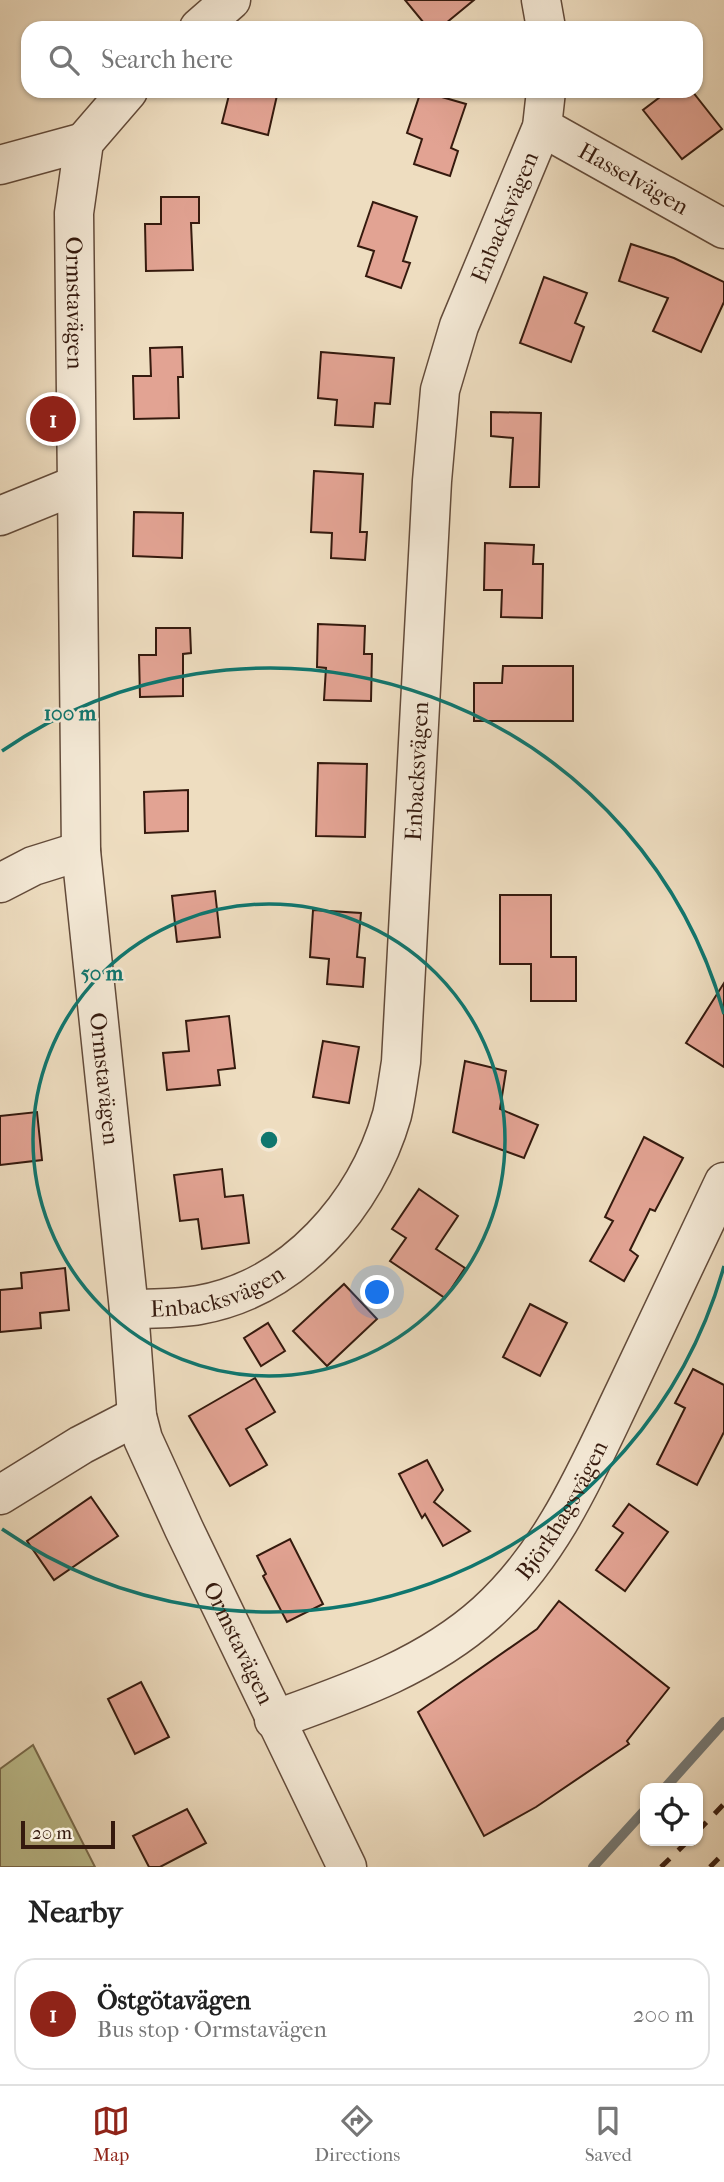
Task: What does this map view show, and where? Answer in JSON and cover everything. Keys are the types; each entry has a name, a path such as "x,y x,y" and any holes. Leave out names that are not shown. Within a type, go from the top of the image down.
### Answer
{"street":[{"path":"541,0 545,21"},
{"path":"0,166 84,142 122,98"},
{"name":"Hasselvägen","path":"544,109 724,229"},
{"name":"Enbacksvägen","path":"129,1310 199,1305 254,1288 292,1264 326,1233 358,1192 379,1151 392,1114 401,1062 432,481 440,390 459,326 544,109"},
{"name":"Ormstavägen","path":"84,142 74,213 81,851 129,1310 137,1416 143,1439 274,1720 347,1867"},
{"path":"0,516 76,485"},
{"path":"0,883 33,866 81,851"},
{"name":"Björkhagsvägen","path":"274,1720 384,1680 452,1640 487,1612 520,1574 567,1511 724,1182"},
{"path":"0,1495 81,1445 137,1416"}],"green space":[{"path":"33,1745 95,1867 0,1867 0,1769"}],"building":[{"path":"405,0 474,0 448,21 422,21"},
{"path":"228,98 276,98 268,135 222,123"},
{"path":"419,98 445,98 466,104 451,148 458,151 450,176 414,164 422,139 407,133"},
{"path":"659,98 698,98 722,129 682,159 643,110"},
{"path":"161,197 199,197 199,223 191,223 193,270 146,271 145,224 161,224"},
{"path":"373,202 417,217 403,261 410,263 401,288 366,276 374,251 358,246"},
{"path":"631,244 674,258 724,282 724,302 701,352 653,331 668,298 619,281"},
{"path":"544,277 587,293 575,323 584,327 571,362 520,343"},
{"path":"182,347 183,377 178,377 179,418 134,419 133,376 151,376 150,348"},
{"path":"321,352 394,358 390,404 375,403 373,427 335,425 337,400 318,398"},
{"path":"491,412 541,413 539,487 510,487 513,438 491,436"},
{"path":"314,471 363,474 360,532 367,532 365,560 331,558 332,533 311,532"},
{"path":"134,512 183,513 182,558 133,556"},
{"path":"485,543 534,545 533,564 543,564 542,618 501,617 502,590 484,590"},
{"path":"318,624 365,626 364,654 372,654 371,701 324,700 326,668 317,667"},
{"path":"156,628 190,628 191,653 183,654 183,696 140,697 139,655 156,655"},
{"path":"503,666 573,666 573,721 474,721 474,683 502,683"},
{"path":"318,763 367,764 365,837 316,836"},
{"path":"188,790 188,831 145,833 144,792"},
{"path":"215,891 220,937 177,942 172,896"},
{"path":"500,895 551,895 551,957 576,957 576,1001 531,1001 531,964 500,964"},
{"path":"313,910 361,913 357,957 365,958 363,987 327,984 329,959 310,957"},
{"path":"724,983 724,1067 686,1043"},
{"path":"229,1016 235,1068 218,1070 220,1085 167,1090 163,1053 189,1051 186,1021"},
{"path":"323,1041 359,1047 349,1103 313,1097"},
{"path":"465,1061 506,1071 500,1109 538,1125 524,1158 453,1132"},
{"path":"37,1112 42,1160 0,1165 0,1116"},
{"path":"644,1137 683,1158 655,1211 650,1209 630,1250 638,1256 624,1281 590,1261 613,1221 605,1217"},
{"path":"222,1169 225,1197 243,1195 249,1243 202,1249 198,1219 180,1221 174,1175"},
{"path":"419,1189 458,1216 436,1249 465,1268 445,1298 390,1261 406,1238 392,1229"},
{"path":"65,1268 69,1310 40,1313 41,1328 0,1332 0,1290 22,1288 21,1273"},
{"path":"344,1284 377,1319 327,1366 293,1331"},
{"path":"530,1304 567,1323 540,1376 503,1357"},
{"path":"268,1323 285,1351 261,1366 244,1338"},
{"path":"693,1369 724,1385 724,1432 697,1485 657,1464 685,1408 675,1403"},
{"path":"255,1378 275,1412 246,1429 267,1465 230,1486 189,1416"},
{"path":"427,1460 443,1490 434,1502 470,1531 443,1546 425,1514 422,1518 399,1474"},
{"path":"91,1497 118,1536 54,1580 27,1541"},
{"path":"629,1504 668,1532 625,1591 596,1570 623,1533 613,1526"},
{"path":"290,1539 323,1604 287,1622 263,1576 266,1574 257,1556"},
{"path":"559,1601 669,1688 627,1741 629,1744 536,1807 484,1836 418,1712 537,1629"},
{"path":"141,1682 169,1737 135,1754 108,1699"},
{"path":"187,1809 206,1843 160,1867 149,1867 133,1836"}],"waterway":[{"path":"669,1783 724,1722"},
{"path":"593,1867 640,1815"}],"railway":[{"path":"703,1826 724,1804"},
{"path":"661,1867 683,1846"},
{"path":"710,1867 724,1853"}],"place":[{"name":"Östgötavägen","path":"53,419"}]}
